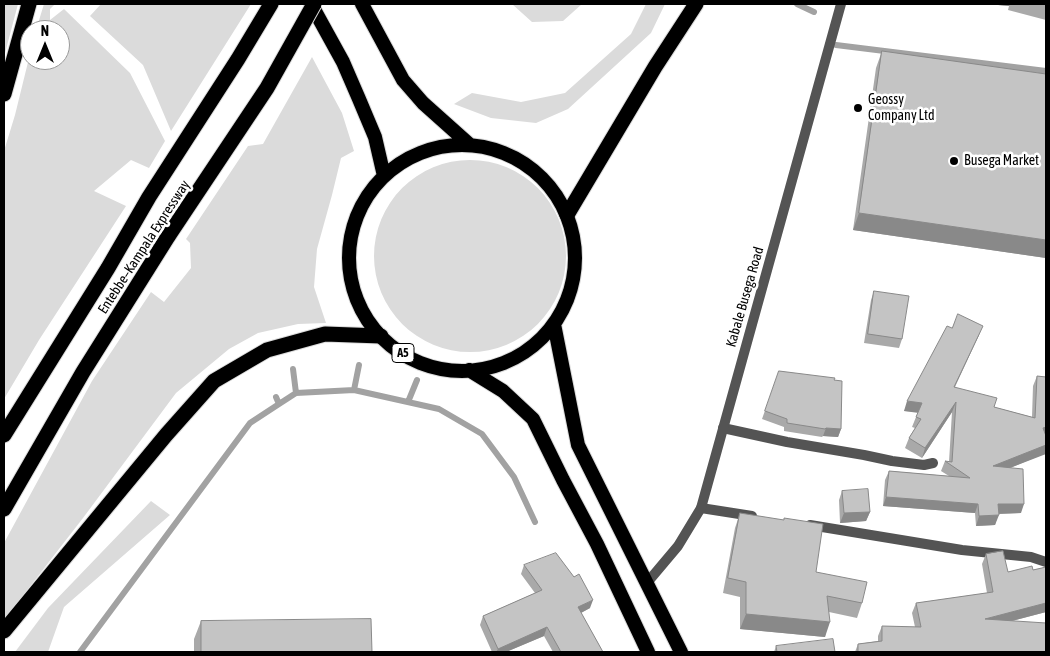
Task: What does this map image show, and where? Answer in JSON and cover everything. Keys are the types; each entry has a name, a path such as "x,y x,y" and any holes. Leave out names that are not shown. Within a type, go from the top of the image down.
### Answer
{"highway":[{"path":"4,94 29,4"},
{"name":"Entebbe–Kampala Expressway","path":"4,435 108,268 149,197 271,4"},
{"path":"313,4 359,98 375,137 384,176"},
{"name":"Entebbe–Kampala Expressway","path":"4,509 83,372 169,235 267,88 313,4"},
{"path":"362,4 403,80 423,103 470,145"},
{"path":"567,214 655,67 696,4"},
{"name":"A5","path":"470,145 497,150 522,162 549,185 567,214 576,252 571,290 554,324 538,342 517,356 494,366 469,370 445,369 421,363 400,352 381,336 365,316 355,293 349,268 350,243 356,218 368,196 384,176 403,162 424,152 446,146 470,145"},
{"path":"554,324 578,446 681,652"},
{"path":"4,631 166,435 214,381 268,350 325,334 381,336"},
{"name":"A5","path":"469,370 503,391 533,419 597,544 648,652"}],"street":[{"name":"Kabale Busega Road","path":"646,584 678,546 701,508 841,4"},
{"path":"723,428 892,461 924,466 933,463"},
{"path":"701,508 759,517"},
{"path":"798,523 962,550 1031,557 1046,562"}],"shaded area":[{"path":"4,4 18,4 4,57"},
{"path":"44,4 55,4 50,9 50,20 39,20"},
{"path":"101,4 251,4 171,131 143,65 90,16"},
{"path":"512,4 582,4 563,21 532,22"},
{"path":"646,4 665,4 651,33 568,109 536,123 491,118 454,104 472,93 521,102 565,93 631,34"},
{"path":"64,9 130,73 165,141 149,168 131,160 94,191 126,206 39,340 4,399 4,151 26,70 70,70 70,20 50,20"},
{"path":"312,57 342,113 354,151 341,158 317,249 314,287 326,323 298,324 258,333 229,349 176,393 4,620 4,543 92,381 151,292 164,302 191,268 190,243 186,239 248,146 263,144"},
{"path":"461,160 479,160 507,167 523,176 538,188 550,203 559,219 566,247 566,265 559,293 550,309 538,324 523,336 507,345 479,352 461,352 442,348 425,341 409,330 396,317 385,301 378,284 374,265 374,247 378,228 385,211 396,195 409,182 425,171 442,164"},
{"path":"151,501 170,515 64,607 48,652 15,652 48,608"}],"building":[{"name":"Busega Market","path":"882,51 1046,74 1046,240 859,213"},
{"path":"874,291 909,296 902,339 868,334"},
{"path":"958,314 983,326 954,387 997,398 994,407 1035,418 1037,376 1046,377 1046,427 1043,428 1046,436 1046,445 993,466 1023,469 1024,504 998,504 999,515 979,516 978,504 886,497 889,471 970,478 945,461 952,462 956,402 925,448 909,438 921,419 916,417 922,403 907,401 947,326 952,328"},
{"path":"779,371 835,378 834,380 842,381 841,429 825,429 787,423 787,419 765,411"},
{"path":"868,489 870,512 844,513 842,491"},
{"path":"740,513 823,524 816,572 867,582 862,603 827,596 830,622 746,614 746,582 728,578"},
{"path":"1003,551 1008,572 1032,566 1033,570 1046,567 1046,603 985,619 1046,623 1046,652 858,652 858,644 882,641 882,626 921,627 916,603 993,592 986,554"},
{"path":"556,553 574,577 579,574 593,600 578,607 603,652 561,652 547,627 498,649 483,616 542,590 524,565"},
{"path":"371,619 372,652 201,652 201,621"},
{"path":"833,639 835,652 777,652 776,646"}],"waterway":[{"path":"797,4 814,12"},
{"path":"836,45 1046,71"},
{"path":"354,390 359,365"},
{"path":"293,369 296,393"},
{"path":"408,402 417,380"},
{"path":"279,404 296,393 354,390 439,409 482,434 514,477 535,522"},
{"path":"80,652 250,423 279,404 276,397"}],"place":[{"name":"Geossy Company Ltd","path":"858,108"},
{"name":"Busega Market","path":"954,161"}]}
